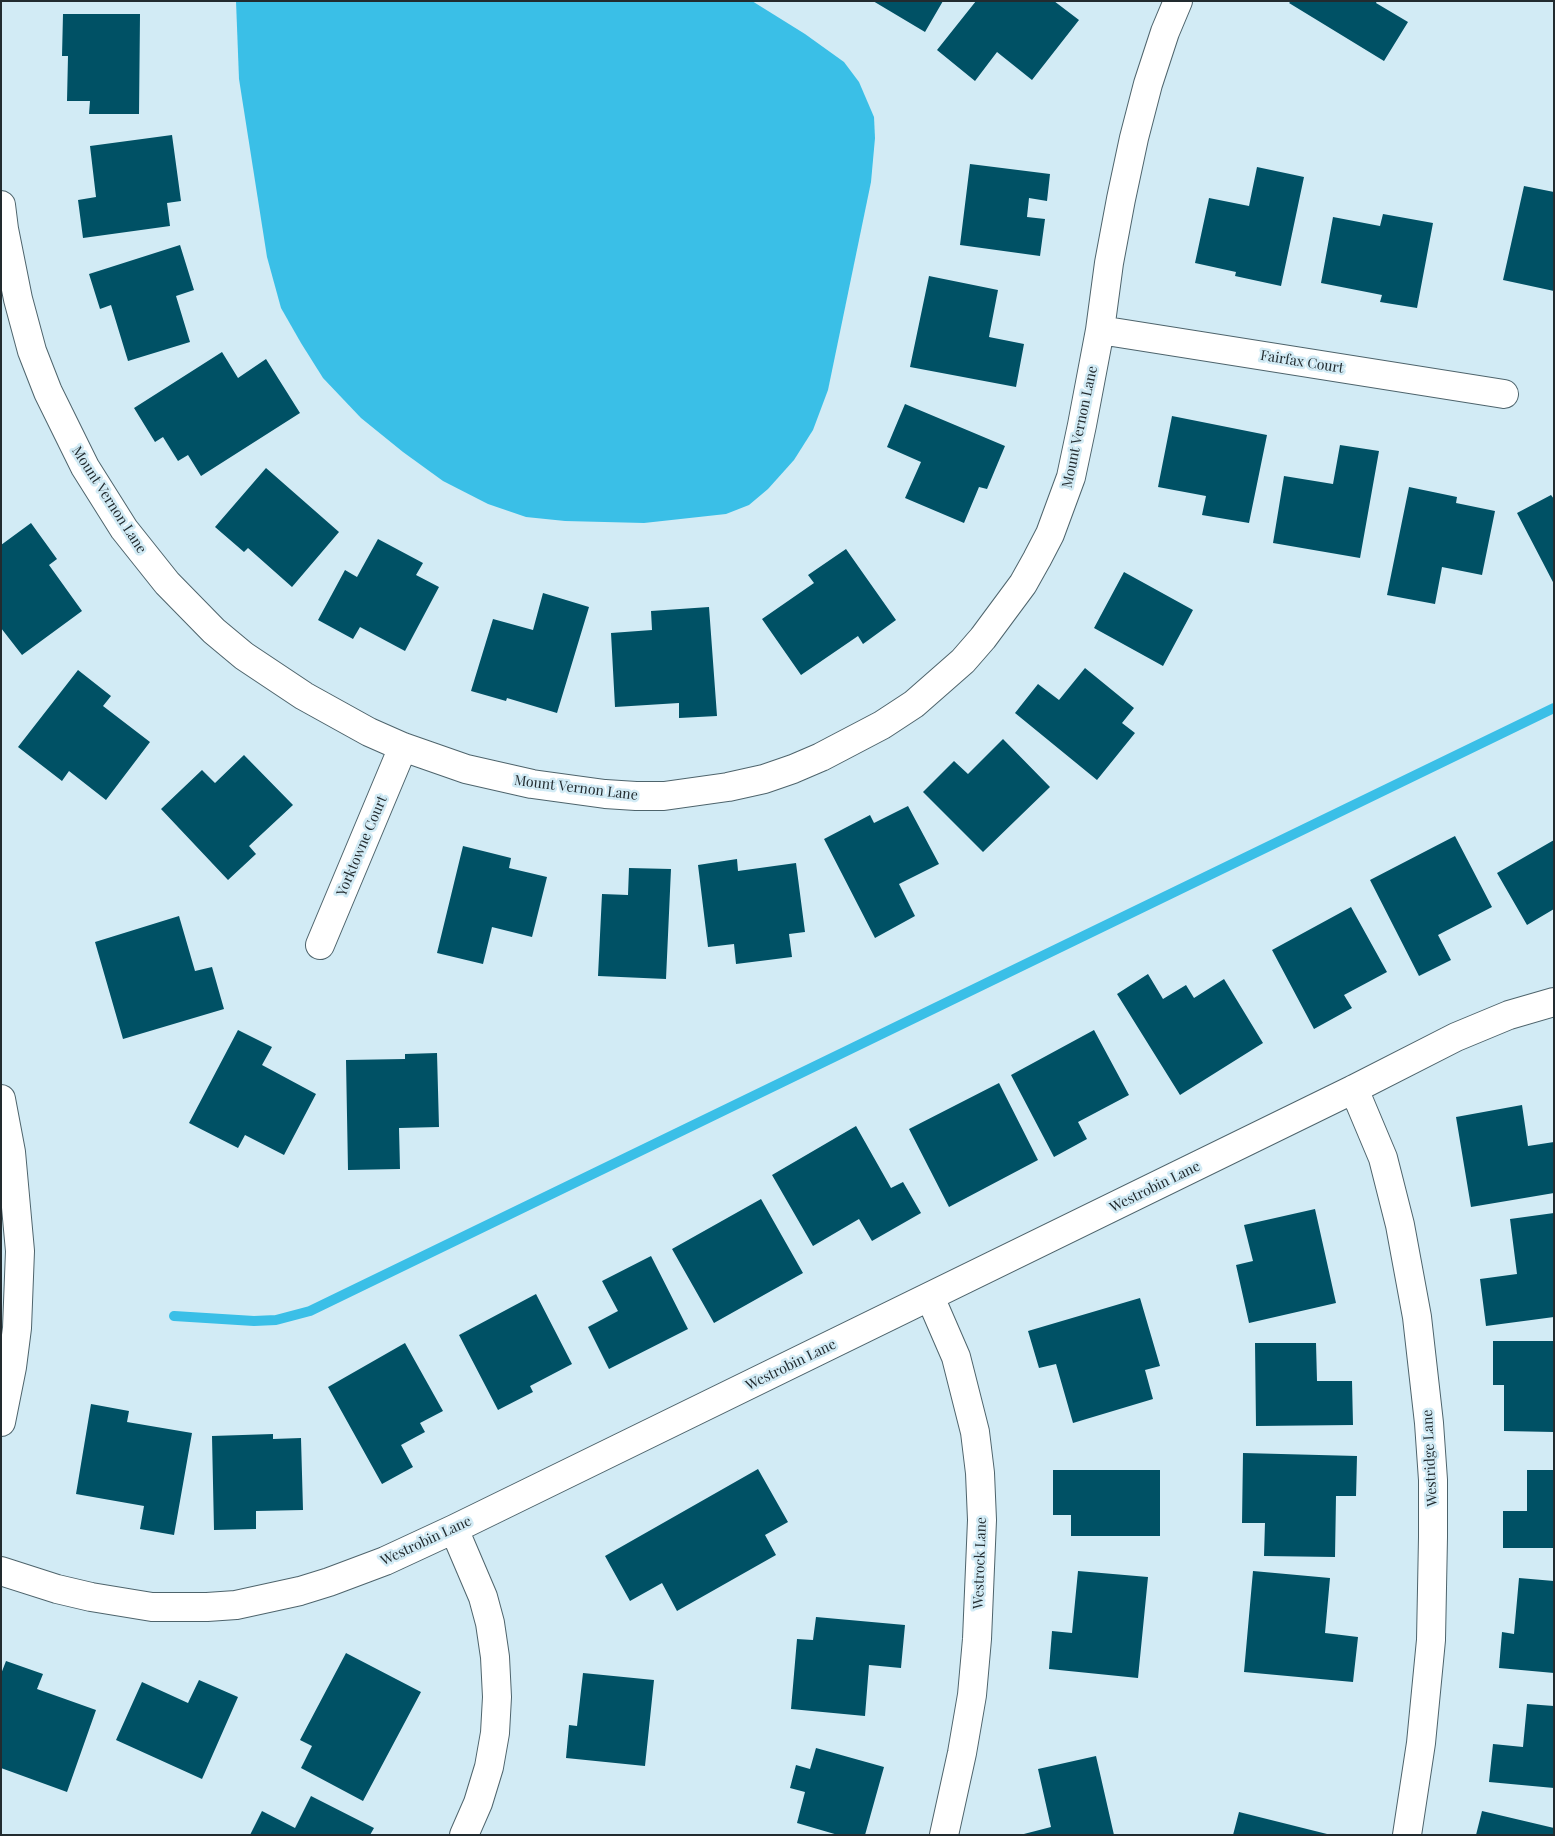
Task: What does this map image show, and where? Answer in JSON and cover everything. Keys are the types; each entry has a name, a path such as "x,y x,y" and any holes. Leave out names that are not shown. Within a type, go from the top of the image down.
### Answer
{"street":[{"name":"Mount Vernon Lane","path":"1,205 18,299 32,351 48,392 85,467 129,536 167,583 190,608 244,656 304,696 370,732 403,747 466,769 532,784 605,794 664,796 728,787 764,779 821,757 882,725 914,704 963,660 1005,610 1023,584 1050,534 1071,477 1100,330 1109,263 1134,138 1148,84 1165,32 1178,1"},
{"name":"Fairfax Court","path":"1100,330 1504,394"},
{"name":"Yorktowne Court","path":"320,945 403,747"},
{"name":"Westrobin Lane","path":"1,1571 57,1589 91,1597 152,1607 206,1607 236,1604 300,1591 330,1582 385,1561 454,1530 1485,1024 1531,1007 1554,1002"},
{"name":"Westridge Lane","path":"1354,1089 1383,1158 1400,1225 1417,1317 1429,1423 1433,1537 1431,1640 1421,1743 1407,1835"},
{"path":"1,1099 11,1152 20,1250 17,1328 12,1367 1,1422"},
{"name":"Westrock Lane","path":"930,1297 956,1357 976,1432 982,1520 977,1640 972,1695 944,1835"},
{"path":"454,1530 483,1597 490,1624 495,1657 497,1697 495,1733 489,1767 478,1802 464,1835"}],"water":[{"path":"236,1 752,1 805,34 844,62 859,82 874,117 875,138 871,182 828,390 813,430 794,460 768,489 749,505 726,514 644,523 565,521 526,517 488,504 443,481 361,418 323,378 281,308 267,257 239,79"}],"building":[{"path":"873,1 943,1 925,32"},
{"path":"976,1 1054,1 1079,20 1032,80 997,52 975,81 937,50"},
{"path":"1291,1 1377,1 1376,3 1408,22 1384,61 1289,3"},
{"path":"63,14 140,14 139,114 89,114 90,101 67,101 68,56 62,56"},
{"path":"172,135 181,201 167,203 170,226 83,238 78,200 96,197 90,146"},
{"path":"970,164 1050,174 1047,201 1029,198 1027,217 1045,219 1040,256 960,245"},
{"path":"1257,167 1304,177 1281,286 1235,276 1236,272 1195,263 1209,198 1249,206"},
{"path":"1524,186 1554,192 1554,291 1503,280"},
{"path":"1383,214 1433,223 1417,308 1380,302 1382,295 1321,283 1333,217 1380,226"},
{"path":"180,245 194,290 176,296 190,342 128,361 111,305 100,309 89,274"},
{"path":"929,276 998,290 989,337 1024,344 1016,387 910,367"},
{"path":"222,352 238,378 266,359 300,413 201,476 188,455 178,461 163,437 155,442 134,408"},
{"path":"905,404 1005,446 987,489 979,487 964,523 905,498 921,462 887,447"},
{"path":"1172,416 1267,435 1249,523 1202,515 1206,496 1158,487"},
{"path":"1340,445 1379,451 1360,558 1273,543 1284,476 1333,484"},
{"path":"266,468 339,532 292,587 248,548 244,552 215,527"},
{"path":"1409,487 1457,497 1456,503 1495,511 1482,575 1442,567 1435,604 1387,595"},
{"path":"1551,495 1554,499 1554,584 1517,513"},
{"path":"31,523 57,559 49,565 82,611 22,655 1,628 1,545"},
{"path":"378,539 423,563 416,575 439,587 405,651 360,627 353,639 318,620 345,570 357,577"},
{"path":"846,549 896,620 863,644 858,636 801,675 762,619 814,583 808,575"},
{"path":"1124,572 1193,610 1163,666 1094,628"},
{"path":"543,593 589,607 557,713 507,698 506,701 471,691 493,619 533,630"},
{"path":"709,607 717,716 679,718 679,703 615,707 611,633 652,630 651,611"},
{"path":"1085,668 1134,708 1122,723 1135,733 1097,780 1015,713 1038,684 1059,700"},
{"path":"78,670 111,696 103,706 150,742 106,800 69,771 62,781 18,747"},
{"path":"1003,739 1050,787 983,852 923,792 954,761 968,774"},
{"path":"244,755 293,805 249,846 256,854 228,880 161,809 202,770 215,783"},
{"path":"908,806 939,864 899,884 915,916 875,938 824,839 870,815 874,823"},
{"path":"1455,836 1492,907 1438,935 1451,960 1419,976 1370,880"},
{"path":"1554,840 1554,909 1527,925 1497,873"},
{"path":"463,846 511,858 509,868 547,877 532,937 492,927 483,964 437,953"},
{"path":"737,859 738,871 796,863 805,932 789,934 792,957 736,964 734,944 708,947 698,865"},
{"path":"629,868 671,869 666,979 598,976 602,894 628,895"},
{"path":"1351,907 1387,972 1344,995 1352,1008 1314,1029 1272,950"},
{"path":"179,916 195,971 212,967 224,1009 123,1039 95,942"},
{"path":"1148,974 1163,999 1186,985 1194,998 1224,979 1263,1043 1180,1095 1117,994"},
{"path":"238,1030 272,1047 262,1065 316,1094 284,1155 245,1135 238,1148 189,1123"},
{"path":"1094,1030 1129,1095 1078,1122 1087,1139 1054,1157 1011,1075"},
{"path":"437,1053 439,1127 399,1128 400,1169 348,1170 346,1060 405,1059 405,1054"},
{"path":"999,1083 1038,1160 949,1207 909,1129"},
{"path":"1522,1105 1528,1146 1554,1142 1554,1193 1471,1207 1456,1117"},
{"path":"856,1126 891,1188 903,1182 921,1213 872,1241 859,1219 813,1246 772,1175"},
{"path":"761,1199 803,1273 714,1323 672,1249"},
{"path":"1315,1209 1336,1303 1249,1323 1236,1265 1253,1261 1244,1225"},
{"path":"1554,1213 1554,1317 1486,1326 1480,1279 1517,1274 1510,1219"},
{"path":"651,1256 688,1329 609,1369 588,1327 618,1311 602,1281"},
{"path":"536,1294 572,1364 530,1386 533,1392 498,1410 459,1335"},
{"path":"1140,1298 1160,1366 1145,1370 1153,1399 1073,1423 1056,1364 1039,1368 1028,1331"},
{"path":"1493,1341 1554,1341 1554,1432 1504,1431 1504,1385 1493,1385"},
{"path":"405,1343 443,1411 420,1423 425,1432 401,1445 413,1467 382,1484 328,1387"},
{"path":"1255,1343 1316,1343 1317,1381 1352,1381 1353,1425 1256,1426"},
{"path":"91,1404 129,1411 127,1422 192,1433 174,1535 140,1529 144,1506 76,1494"},
{"path":"273,1434 273,1439 301,1438 303,1510 256,1511 256,1529 214,1530 212,1436"},
{"path":"1243,1453 1357,1456 1356,1496 1336,1496 1335,1557 1264,1556 1265,1523 1242,1523"},
{"path":"758,1469 788,1522 765,1535 776,1555 677,1611 662,1583 630,1601 605,1556"},
{"path":"1053,1470 1160,1470 1160,1536 1071,1536 1071,1515 1053,1515"},
{"path":"1527,1470 1554,1470 1554,1548 1503,1548 1503,1511 1527,1511"},
{"path":"1078,1571 1148,1577 1138,1678 1049,1669 1052,1631 1072,1633"},
{"path":"1253,1571 1330,1578 1325,1633 1358,1637 1353,1682 1244,1672"},
{"path":"1519,1578 1554,1581 1554,1673 1499,1668 1502,1632 1514,1634"},
{"path":"816,1617 905,1625 901,1668 869,1665 865,1716 791,1709 797,1639 813,1640"},
{"path":"346,1653 421,1692 363,1801 301,1768 312,1746 300,1740"},
{"path":"6,1661 43,1674 37,1689 96,1710 67,1792 1,1768 1,1674"},
{"path":"583,1673 654,1680 645,1766 566,1758 569,1725 577,1726"},
{"path":"199,1680 238,1697 202,1779 116,1740 142,1682 188,1703"},
{"path":"1527,1704 1554,1706 1554,1788 1489,1782 1493,1744 1523,1747"},
{"path":"816,1748 884,1767 865,1835 838,1835 797,1823 805,1792 790,1788 796,1765 810,1769"},
{"path":"1096,1756 1114,1835 1020,1835 1051,1827 1038,1769"},
{"path":"311,1796 374,1828 370,1835 250,1835 262,1811 295,1828"},
{"path":"1482,1811 1554,1828 1554,1835 1476,1835"},
{"path":"1239,1812 1327,1834 1327,1835 1233,1835"}],"waterway":[{"path":"174,1316 254,1321 276,1320 310,1311 1554,708"}]}
